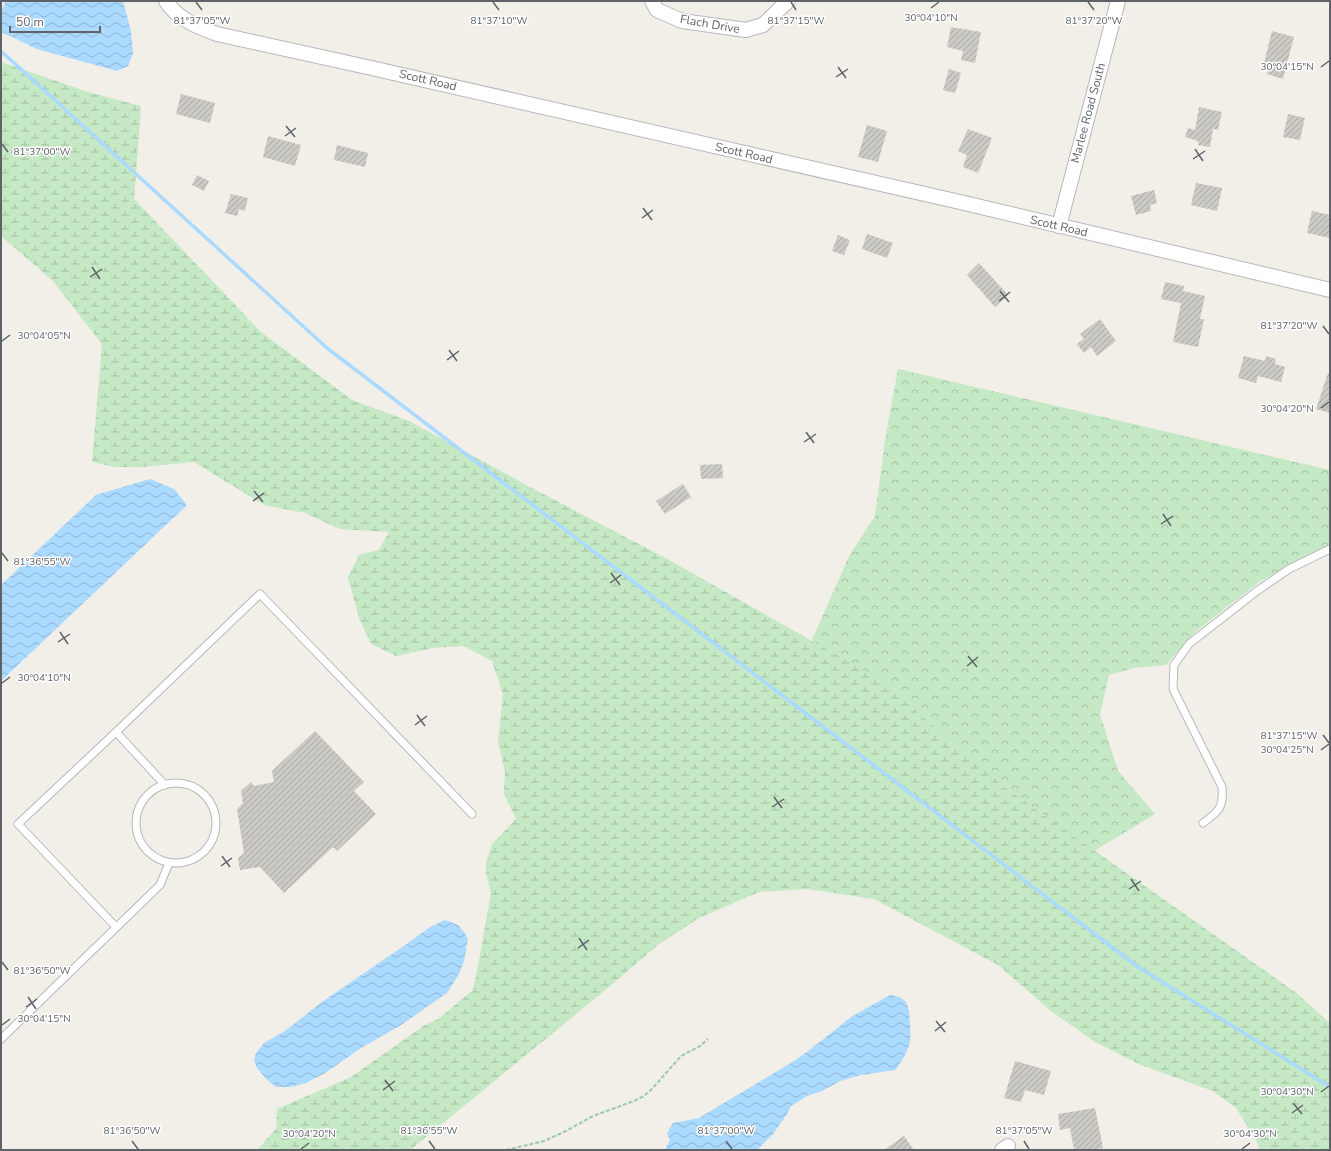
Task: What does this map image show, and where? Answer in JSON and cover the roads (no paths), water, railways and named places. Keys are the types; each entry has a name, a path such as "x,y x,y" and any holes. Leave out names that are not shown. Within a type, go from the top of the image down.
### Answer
{"street":[{"name":"Scott Road","path":"166,1 172,10 182,18 217,34 503,98 1330,290"},
{"name":"Flach Drive","path":"652,1 657,10 682,21 746,30 764,25 788,1"},
{"name":"Marlee Road South","path":"1059,226 1118,1"}],"lane":[{"path":"1203,823 1220,808 1223,800 1222,787 1173,689 1174,665 1189,644 1257,591 1289,569 1330,549"},
{"path":"116,927 18,824 260,594 472,814"},
{"path":"116,732 165,785"},
{"path":"178,783 190,785 202,792 210,802 215,814 216,827 213,840 205,851 182,864 169,863 157,858 146,850 139,839 136,826 138,812 143,800 153,790 165,785 178,783"},
{"path":"1,1039 160,884 169,863"}],"water":[{"path":"6,1 123,1 131,31 133,53 128,66 117,71 37,49 4,33 1,34 1,11"},
{"path":"150,479 174,489 187,505 1,681 1,585 96,495"},
{"path":"445,920 458,925 468,939 464,961 459,974 447,993 401,1025 361,1048 325,1073 306,1083 290,1087 276,1087 266,1079 257,1068 254,1061 256,1053 264,1043 285,1031 322,1002 430,927"},
{"path":"890,995 902,998 908,1005 909,1010 909,1046 904,1057 895,1070 861,1075 840,1081 822,1091 807,1096 791,1106 773,1134 757,1150 665,1150 670,1140 667,1133 673,1123 699,1118 794,1061 851,1017"}],"waterway":[{"path":"1,51 327,348 1138,967 1330,1087"}]}
